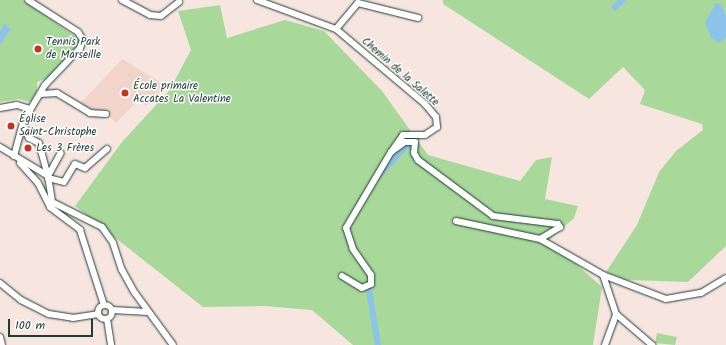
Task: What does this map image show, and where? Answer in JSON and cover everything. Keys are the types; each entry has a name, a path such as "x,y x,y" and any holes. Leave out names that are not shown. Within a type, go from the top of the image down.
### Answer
{"street":[{"path":"28,0 78,32 83,40 40,94 30,109 23,122 16,141 15,157 30,172 50,207 76,224 104,304 112,310 148,312"},
{"path":"122,0 150,15 161,16 179,2"},
{"name":"Chemin de la Salette","path":"257,0 336,29 436,118 437,127 432,133 403,134 391,152"},
{"path":"336,29 358,3 418,18"},
{"path":"40,94 57,93 90,113 106,114"},
{"path":"0,108 17,105 30,109"},
{"path":"23,122 27,134 39,143 48,177 52,202 96,222 108,236 122,270 148,312 173,345"},
{"path":"7,152 16,141"},
{"path":"342,276 362,288 371,281 346,228 391,152 405,142 415,146 418,160 493,216 527,219 560,227 540,239"},
{"path":"0,147 60,184 75,164 85,168 106,149"},
{"path":"48,177 61,153"},
{"path":"76,224 81,214"},
{"path":"456,221 540,239 603,275 666,299 701,293 726,278"},
{"path":"603,275 616,314 652,345"},
{"path":"0,283 25,303 49,314 73,318 98,314 107,319"},
{"path":"98,314 99,307 104,304"},
{"path":"111,345 107,319 112,310"},
{"path":"605,345 616,314"},
{"path":"0,337 2,345"}],"shaded area":[{"name":"École primaire Accates La Valentine","path":"122,59 168,87 146,106 139,99 116,123 104,112 90,113 79,105"}],"green space":[{"name":"Tennis Park de Marseille","path":"0,0 23,0 79,39 78,47 48,78 37,82 37,92 30,102 19,99 0,102"},
{"path":"443,0 726,0 726,246 688,282 627,280 606,272 637,225 659,172 676,151 703,130 702,124 640,104 645,90 623,67 589,99 443,4"},
{"path":"220,5 227,38 285,20 324,31 382,91 428,155 520,181 536,160 552,157 545,199 578,206 574,218 549,240 602,287 593,345 353,345 312,310 264,306 203,307 75,206 122,142 169,91 191,50 178,11"},
{"path":"657,333 677,337 675,345 655,343"}],"water":[{"path":"716,3 721,4 726,16 726,37 720,43 711,38 705,22"},
{"path":"4,24 11,29 0,45 0,31"}],"waterway":[{"path":"615,7 623,0"},
{"path":"379,175 405,147 417,145"},
{"path":"369,290 378,345"}],"place":[{"name":"Tennis Park de Marseille","path":"38,49"},
{"name":"École primaire Accates La Valentine","path":"125,93"},
{"name":"Église Saint-Christophe","path":"11,126"},
{"name":"Les 3 Frères","path":"28,148"}]}
